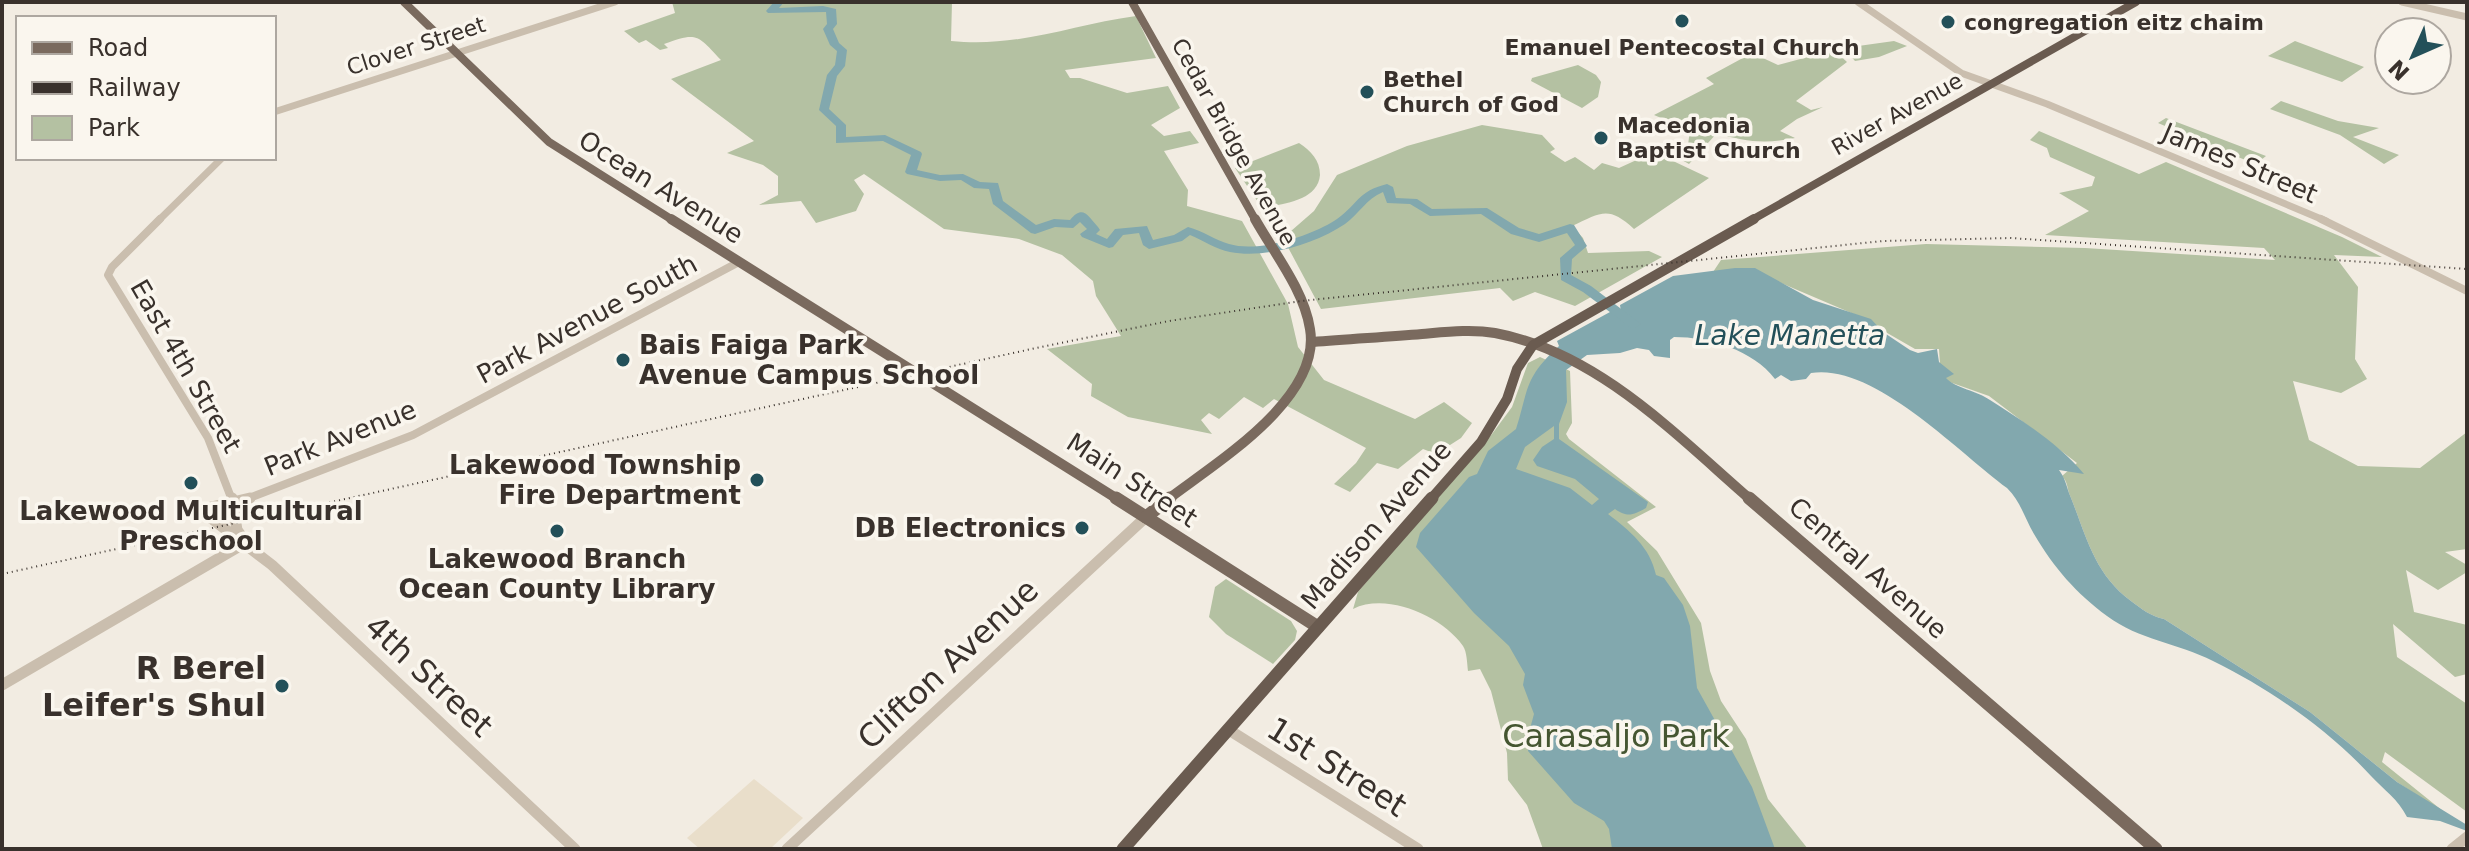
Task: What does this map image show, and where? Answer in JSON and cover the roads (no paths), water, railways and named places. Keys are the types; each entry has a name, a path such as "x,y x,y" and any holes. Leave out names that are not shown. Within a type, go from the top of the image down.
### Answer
{"highway":[{"name":"River Avenue","path":"1677,261 2136,2"},
{"name":"Madison Avenue","path":"1123,849 1481,442 1507,399 1517,369 1535,345 1677,261"}],"main road":[{"name":"Ocean Avenue","path":"404,2 549,142 880,353 920,374"},
{"name":"Cedar Bridge Avenue","path":"1132,2 1301,301 1313,342"},
{"name":"Central Avenue","path":"1313,342 1479,330 1535,345 1583,366 1644,408 2156,849"},
{"path":"1146,517 1251,435 1285,403 1305,372 1313,342"},
{"name":"Main Street","path":"920,374 1318,627"}],"street":[{"name":"Clover Street","path":"276,111 615,2"},
{"name":"James Street","path":"1858,2 1954,69 2368,240 2467,291"},
{"path":"2402,2 2467,17"},
{"name":"East 4th Street","path":"220,160 109,271 110,279 208,438 234,504 237,530 245,543"},
{"name":"Park Avenue South","path":"456,414 739,262"},
{"name":"Park Avenue","path":"194,511 234,504 413,435 456,414"},
{"name":"4th Street","path":"194,511 212,519 245,543 363,648 575,849"},
{"name":"Clifton Avenue","path":"787,849 1146,517"},
{"path":"2,685 245,543"},
{"name":"1st Street","path":"1229,730 1418,849"}],"water":[{"name":"Carasaljo Park","path":"1755,268 1813,300 1871,319 1883,332 1910,350 1918,353 1937,349 1939,362 1954,374 1946,378 1985,397 2028,425 2084,474 2059,470 2092,552 2118,590 2146,612 2164,619 2310,712 2397,782 2467,825 2467,831 2440,821 2407,817 2395,800 2336,742 2277,697 2213,661 2132,631 2107,616 2076,589 2049,558 2007,488 1940,433 1888,396 1836,374 1811,373 1806,379 1791,381 1781,375 1775,379 1755,360 1729,347 1701,339 1674,337 1670,340 1670,358 1654,356 1649,350 1637,348 1620,353 1587,355 1566,370 1567,402 1559,424 1559,439 1648,502 1646,508 1634,514 1624,514 1615,509 1608,514 1638,540 1649,556 1656,575 1664,578 1683,605 1690,626 1697,688 1752,787 1775,849 1612,849 1609,829 1604,821 1574,803 1528,751 1528,736 1534,714 1523,685 1525,674 1509,646 1474,613 1416,547 1420,533 1469,477 1477,474 1488,451 1516,429 1529,384 1539,367 1559,346 1557,341 1610,312 1621,312 1620,305 1673,276","holes":["1554,426 1554,439 1542,447 1533,460 1537,466 1575,479 1599,499 1592,505 1570,488 1516,469 1525,447"]}],"waterway":[{"path":"779,2 771,11 831,9 832,24 828,29 835,45 842,50 840,66 832,75 824,110 841,125 840,141 885,138 917,154 911,172 940,178 963,177 978,186 994,185 997,202 1035,230 1054,223 1073,224 1080,215 1094,230 1086,234 1109,244 1119,232 1143,229 1149,245 1178,238 1188,231 1234,249 1266,248 1301,240 1332,227 1349,215 1366,196 1387,187 1391,201 1413,201 1430,213 1483,210 1515,231 1539,238 1570,228 1581,246 1566,258 1565,277 1635,324"}],"railway":[{"path":"2,574 1036,348 1169,321 1301,301 1883,241 2011,238 2467,269"}],"place":[{"name":"Emanuel Pentecostal Church","path":"1682,21"},
{"name":"congregation eitz chaim","path":"1948,22"},
{"name":"Bethel Church of God","path":"1367,92"},
{"name":"Macedonia Baptist Church","path":"1601,138"},
{"name":"Bais Faiga Park Avenue Campus School","path":"623,360"},
{"name":"Lakewood Township Fire Department","path":"757,480"},
{"name":"Lakewood Multicultural Preschool","path":"191,483"},
{"name":"DB Electronics","path":"1082,528"},
{"name":"Lakewood Branch Ocean County Library","path":"557,531"},
{"name":"R Berel Leifer's Shul","path":"282,686"}],"water label":[{"name":"Lake Manetta","path":"1790,335"}]}
